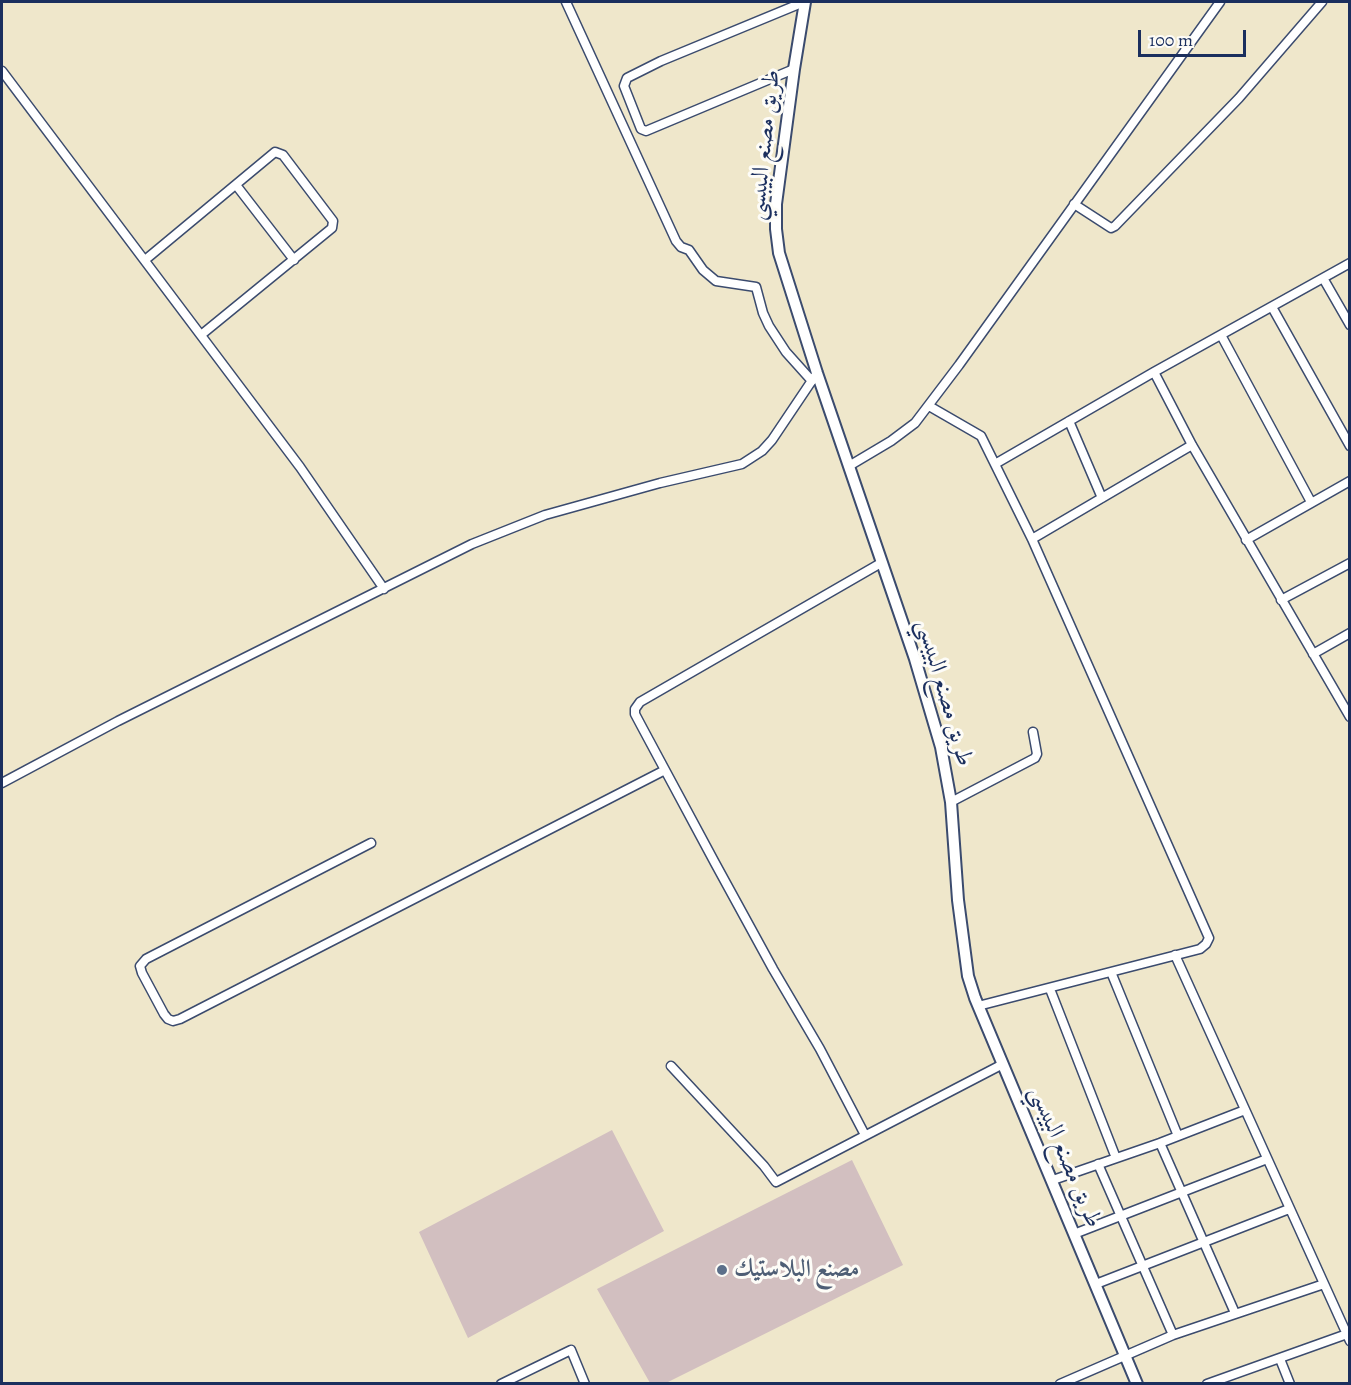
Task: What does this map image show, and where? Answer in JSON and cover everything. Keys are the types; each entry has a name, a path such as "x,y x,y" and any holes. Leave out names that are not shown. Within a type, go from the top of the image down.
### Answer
{"main road":[{"name":"طريق مصنع البيبسي","path":"805,2 776,204 776,229 783,271 814,377 849,466 915,659 939,738 951,802 964,958 968,976 978,1006 1137,1383"}],"street":[{"path":"2,783 118,721 472,544 532,519 608,496 742,464 762,451 772,440 814,377 786,352 769,326 756,287 716,281 703,270 689,250 676,241 566,2"},
{"path":"794,69 646,131 641,129 624,86 627,78 662,61 805,2"},
{"path":"849,466 891,441 915,423 1220,2"},
{"path":"1074,204 1111,228 1115,226 1239,98 1322,2"},
{"path":"2,71 300,467 384,589"},
{"path":"146,260 275,152 283,154 334,224 294,260 201,335"},
{"path":"236,185 294,260"},
{"path":"995,464 1350,263"},
{"path":"1323,278 1350,325"},
{"path":"1272,307 1350,446"},
{"path":"1221,335 1311,502"},
{"path":"1154,372 1192,445 1350,717"},
{"path":"928,406 981,436 1032,539 1209,938 1200,949 978,1006"},
{"path":"1069,421 1102,498"},
{"path":"1032,539 1192,445"},
{"path":"1246,540 1350,481"},
{"path":"865,1135 820,1049 773,969 665,770 635,714 635,709 640,702 881,563"},
{"path":"1281,600 1350,563"},
{"path":"1313,654 1350,633"},
{"path":"951,802 1035,758 1037,754 1033,732"},
{"path":"371,843 146,959 140,966 142,973 168,1019 173,1021 180,1019 665,770"},
{"path":"1175,955 1348,1337 1210,1383"},
{"path":"1111,972 1178,1136"},
{"path":"1050,989 1116,1158"},
{"path":"671,1066 764,1166 776,1182 1003,1064"},
{"path":"1053,1180 1160,1143 1245,1110"},
{"path":"1160,1143 1235,1313"},
{"path":"1074,1234 1267,1159"},
{"path":"1098,1164 1173,1335"},
{"path":"1096,1284 1289,1209"},
{"path":"1060,1383 1173,1335 1324,1284"},
{"path":"501,1383 571,1350 585,1383"},
{"path":"1280,1359 1290,1383"}],"shaded area":[{"path":"612,1130 664,1231 468,1338 419,1232"},
{"path":"852,1160 903,1265 666,1383 650,1383 597,1289"}],"place":[{"name":"مصنع البلاستيك","path":"722,1270"}]}
